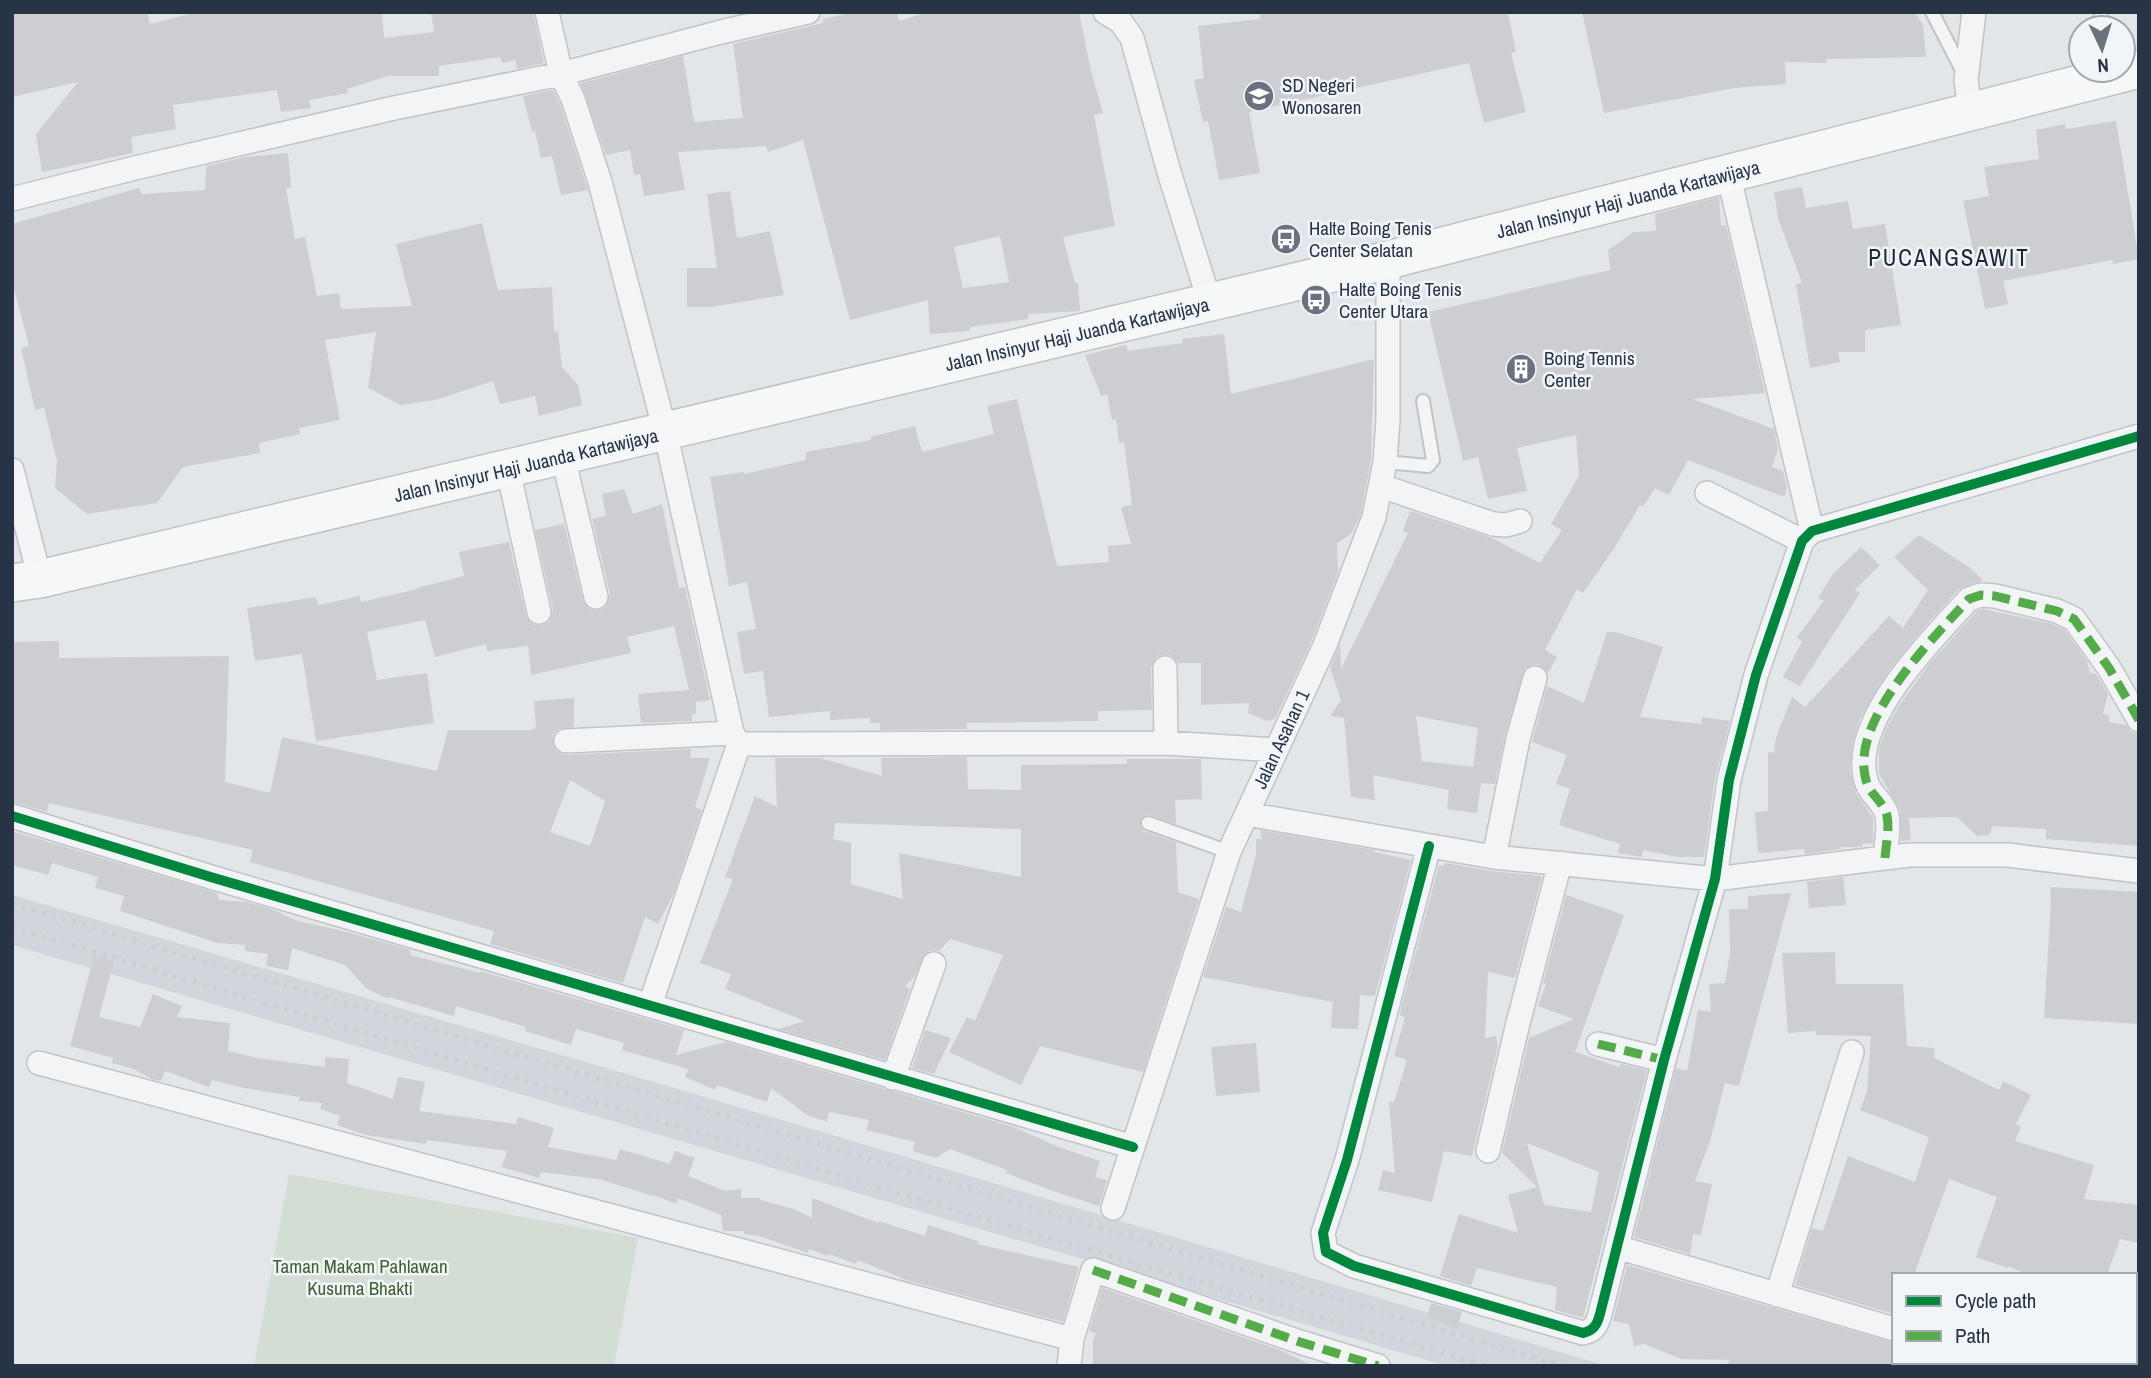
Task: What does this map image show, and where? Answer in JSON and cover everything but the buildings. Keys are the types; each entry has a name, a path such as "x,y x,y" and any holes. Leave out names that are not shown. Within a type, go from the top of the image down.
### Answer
{"main road":[{"name":"Jalan Insinyur Haji Juanda Kartawijaya","path":"26,581 563,457 1388,260 1728,173 1968,96 2067,80"}],"street":[{"path":"547,12 561,74 573,99 600,182 664,431 735,739 650,1005"},
{"path":"12,199 135,167 394,108 561,74 808,12"},
{"path":"1105,12 1121,22 1132,38 1209,303"},
{"path":"1968,96 1974,12"},
{"path":"1429,846 1347,1160 1324,1233 1326,1252 1354,1266 1583,1333 1592,1331 1596,1327 1664,1060 1715,880 1732,767 1756,675 1807,536 1728,173"},
{"name":"Jalan Asahan 1","path":"1113,1208 1229,852 1325,645 1367,540 1385,462 1389,385 1388,260"},
{"path":"1707,493 1807,536 2139,436"},
{"path":"563,457 596,597"},
{"path":"508,469 539,612"},
{"path":"12,470 26,581"},
{"path":"1381,486 1493,524 1506,525 1520,521"},
{"path":"1885,858 1885,811 1870,792 1863,764 1869,732 1896,682 1915,657 1969,599 1981,594 1995,596 2057,611 2074,620 2109,668 2139,720"},
{"path":"1165,668 1166,743"},
{"path":"1494,857 1518,739 1535,678"},
{"path":"566,741 735,739 1166,743 1275,750"},
{"path":"1247,814 1494,857 1715,880 1909,855 2007,855 2139,871"},
{"path":"12,816 214,878 1133,1147"},
{"path":"1488,1151 1560,863"},
{"path":"893,1077 934,964"},
{"path":"1598,1044 1664,1060"},
{"path":"1777,1295 1852,1052"},
{"path":"39,1063 1072,1339"},
{"path":"1617,1247 1892,1328"},
{"path":"1069,1366 1072,1339 1093,1270 1300,1342 1378,1366"}],"lane":[{"path":"1932,12 1968,96"},
{"path":"1385,462 1420,467 1428,466 1433,460 1423,401"},
{"path":"1148,823 1229,852"}],"shaded area":[{"path":"12,895 661,1084 1607,1366 1447,1366 12,945"}],"green space":[{"name":"Taman Makam Pahlawan Kusuma Bhakti","path":"289,1174 638,1238 614,1366 254,1366"}],"railway":[{"path":"12,904 1564,1366"},
{"path":"12,927 1012,1227 1488,1366"}],"marked path":[{"path":"1885,858 1887,815 1871,792 1864,768 1866,746 1873,723 1919,654 1969,599 1981,595 1995,596 2057,611 2074,619 2109,668 2139,720"},
{"path":"1598,1044 1664,1060"},
{"path":"1093,1270 1300,1342 1378,1366"}],"cycle path":[{"path":"1429,846 1347,1160 1323,1233 1326,1252 1354,1266 1583,1333 1592,1329 1599,1317 1664,1060 1715,879 1729,780 1756,675 1802,541 1812,531 2139,436"},
{"path":"12,816 214,878 1133,1147"}],"place":[{"name":"SD Negeri Wonosaren","path":"1259,96"},
{"name":"Halte Boing Tenis Center Selatan","path":"1286,239"},
{"name":"Halte Boing Tenis Center Utara","path":"1316,300"},
{"name":"Boing Tennis Center","path":"1521,369"}],"district":[{"name":"PUCANGSAWIT","path":"1949,258"}]}
